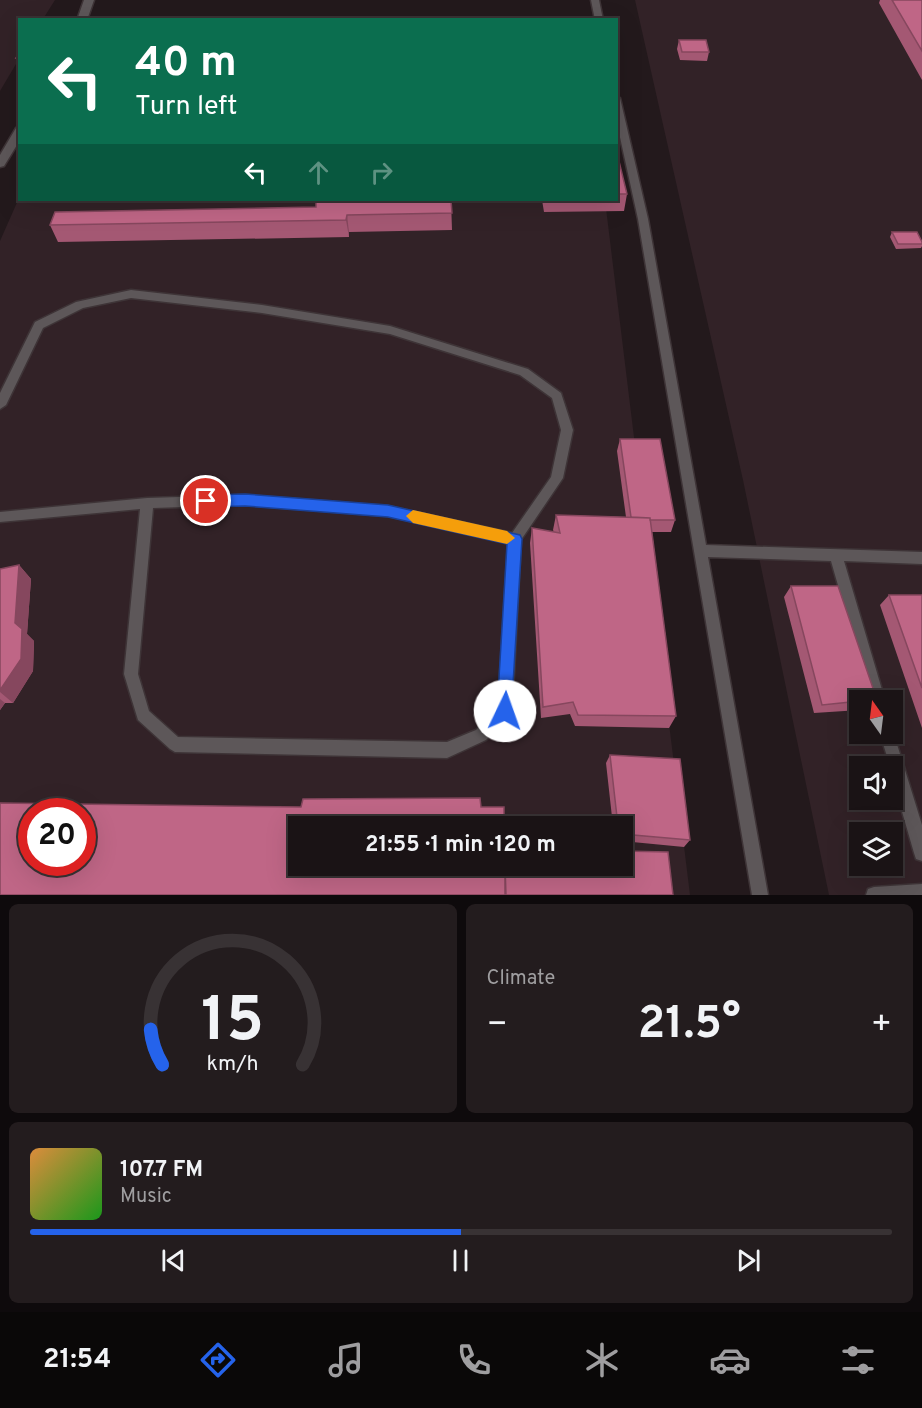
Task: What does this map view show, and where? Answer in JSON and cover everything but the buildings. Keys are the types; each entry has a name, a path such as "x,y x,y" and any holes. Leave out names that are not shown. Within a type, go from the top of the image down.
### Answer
{"street":[{"path":"83,18 89,0"},
{"path":"0,164 18,133"}],"lane":[{"path":"595,0 599,18"},
{"path":"618,107 643,219 760,895"},
{"path":"0,405 39,325 80,305 131,294 262,309 390,330 524,372 557,396 567,430 557,478 515,539 505,711 480,735 447,750 175,744 143,715 131,674 147,503"},
{"path":"0,517 147,503 245,500 388,511 515,539"},
{"path":"701,551 922,558"},
{"path":"836,556 875,690"},
{"path":"891,744 922,853"},
{"path":"874,895 922,892"}],"shaded area":[{"path":"0,0 55,0 44,18 18,18 18,61 0,91"},
{"path":"635,0 922,0 922,895 829,895 743,480"},
{"path":"18,200 605,201 690,895 0,895 0,241"}],"slow traffic":[{"path":"413,516 507,538"}],"route":[{"path":"206,501 245,500 388,511 515,539 505,711"}]}
